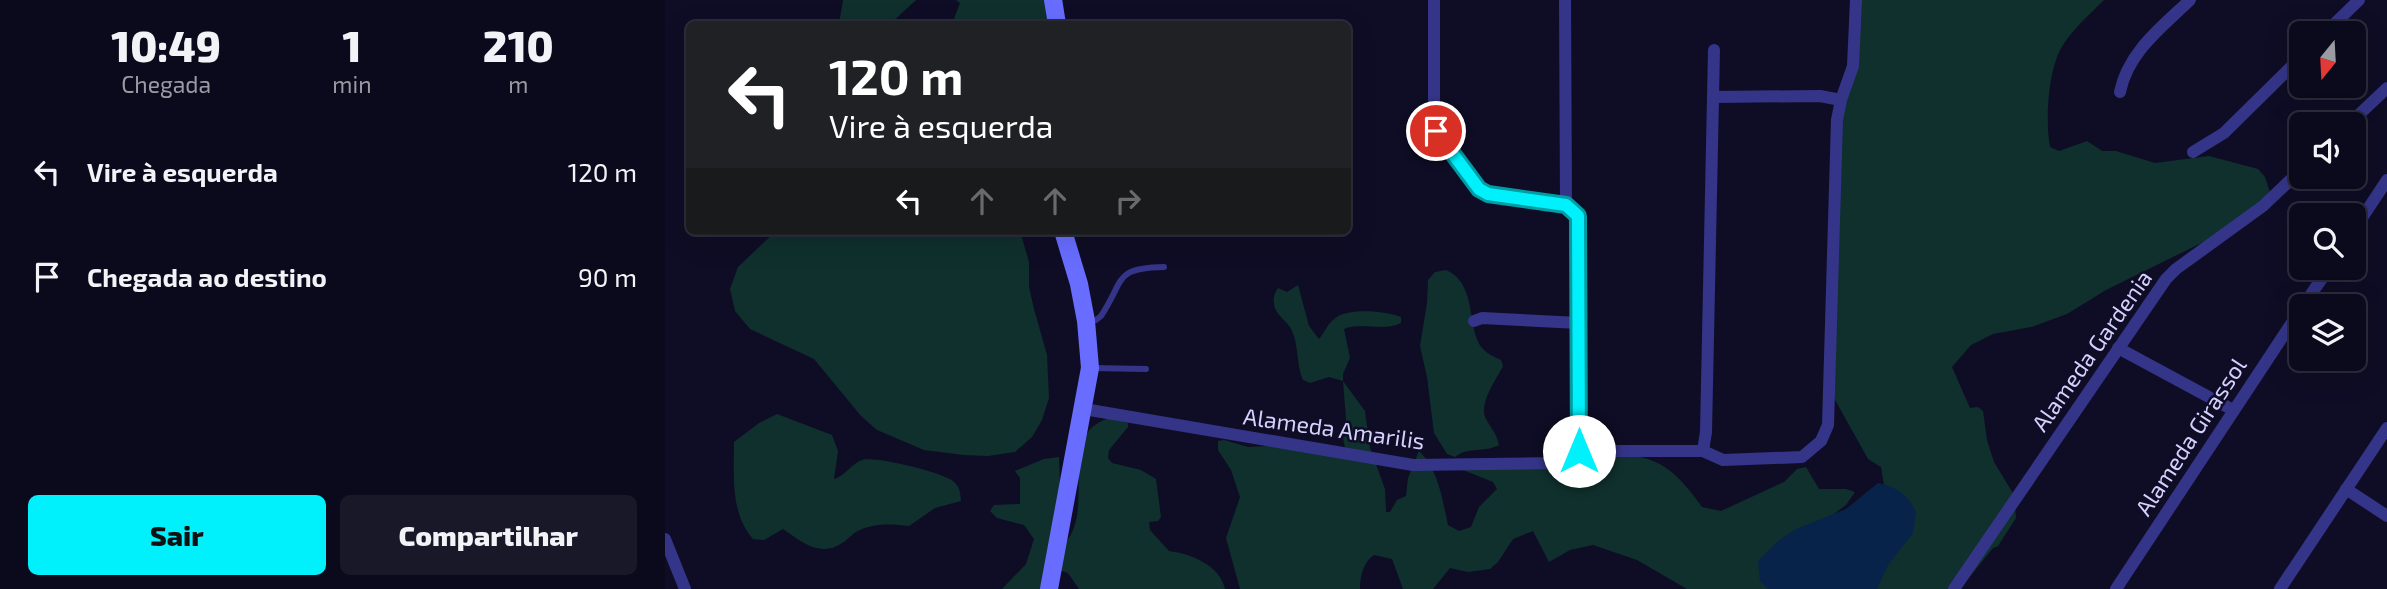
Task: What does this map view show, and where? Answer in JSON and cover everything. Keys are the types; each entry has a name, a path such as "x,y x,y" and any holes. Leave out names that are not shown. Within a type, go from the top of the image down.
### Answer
{"street":[{"path":"1053,0 1056,21"},
{"path":"1434,0 1436,131 1479,189 1488,194 1566,205 1578,216 1579,451"},
{"path":"1565,0 1566,205"},
{"path":"2120,92 2127,69 2138,52 2190,0"},
{"path":"2337,21 2359,0"},
{"path":"1713,97 1820,96 1841,100 1853,66 1856,5"},
{"path":"1703,450 1706,432 1714,50"},
{"path":"2193,152 2224,133 2289,69"},
{"path":"2362,112 2387,88"},
{"name":"Alameda Amarilis","path":"1084,409 1413,465 1553,463 1579,451 1703,450 1723,460 1801,457 1821,441 1828,425 1837,120 1841,100"},
{"path":"2366,212 2387,180"},
{"name":"Alameda Gardenia","path":"1954,589 2157,290 2176,269 2254,213 2289,181"},
{"path":"1049,589 1090,368 1086,321 1079,284 1064,235"},
{"path":"1474,321 1482,318 1579,323"},
{"name":"Alameda Girassol","path":"2116,589 2289,328"},
{"path":"2118,348 2234,410"},
{"path":"2280,589 2387,428"},
{"path":"2347,489 2387,516"},
{"path":"665,539 685,589"}],"lane":[{"path":"1086,321 1096,320 1101,316 1120,281 1131,271 1143,267 1164,267"},
{"path":"1090,368 1146,369"}],"green space":[{"path":"843,0 916,0 893,21 840,21"},
{"path":"956,0 1063,0 1065,21 953,21 960,3"},
{"path":"1854,0 2104,0 2072,33 2058,55 2049,95 2050,147 2059,151 2087,141 2102,151 2116,151 2155,163 2209,156 2258,169 2265,177 2272,198 2242,223 2106,290 2067,314 2031,327 1993,334 1971,345 1952,367 1970,408 1978,407 1983,411 1987,440 1994,462 2014,495 2016,518 1998,546 1993,548 1960,589 1841,589 1885,491 1881,467 1868,459 1829,389 1841,100 1851,76"},
{"path":"772,235 1021,235 1029,262 1029,287 1047,355 1049,398 1042,420 1032,437 1015,452 988,456 924,450 877,430 861,416 814,359 750,329 735,311 730,289 738,267"},
{"path":"1446,270 1463,285 1477,339 1482,348 1501,360 1503,366 1484,406 1486,419 1499,445 1465,452 1455,457 1447,454 1434,433 1420,346 1428,280 1435,272"},
{"path":"1298,285 1309,326 1319,339 1333,320 1347,313 1385,313 1401,317 1401,323 1387,327 1358,326 1344,329 1350,358 1343,381 1329,377 1310,383 1303,380 1294,337 1290,327 1275,308 1274,302 1278,288 1287,292"},
{"path":"1343,381 1365,411 1370,448 1385,489 1386,512 1390,512 1397,500 1406,496 1408,478 1419,451 1435,476 1448,525 1459,531 1471,527 1479,507 1497,489 1493,482 1463,470 1511,465 1575,468 1591,463 1610,448 1661,465 1681,481 1702,507 1721,511 1784,482 1797,469 1806,467 1819,489 1846,489 1855,492 1846,505 1783,552 1787,589 1687,589 1637,560 1593,545 1570,550 1549,562 1533,531 1513,539 1490,569 1468,572 1450,568 1433,589 1403,589 1392,559 1374,555 1363,570 1360,589 1240,589 1226,538 1240,497 1231,470 1218,450 1218,441 1224,440 1248,447 1283,445 1346,451 1343,439 1346,419"},
{"path":"777,414 832,435 838,451 834,479 862,460 894,463 946,477 958,488 961,501 935,508 909,526 871,526 826,549 811,546 783,529 764,540 753,539 740,518 737,506 734,442 759,423"},
{"path":"1111,418 1128,423 1128,427 1109,450 1108,458 1112,463 1141,470 1156,479 1161,517 1158,521 1149,522 1150,530 1169,551 1195,558 1211,567 1225,589 1079,589 1068,573 1059,570 1051,589 1002,589 1026,564 1034,539 1024,525 997,518 990,511 994,505 1020,504 1020,478 1015,471 1044,459 1059,457 1062,541 1066,542 1074,527 1078,509 1080,453 1085,438 1094,426"}],"water":[{"path":"1878,483 1901,493 1916,513 1913,533 1888,565 1877,589 1768,589 1760,581 1758,561 1779,540 1796,529 1846,509"}],"route":[{"path":"1436,131 1479,189 1488,194 1566,205 1578,216 1579,451"}]}
